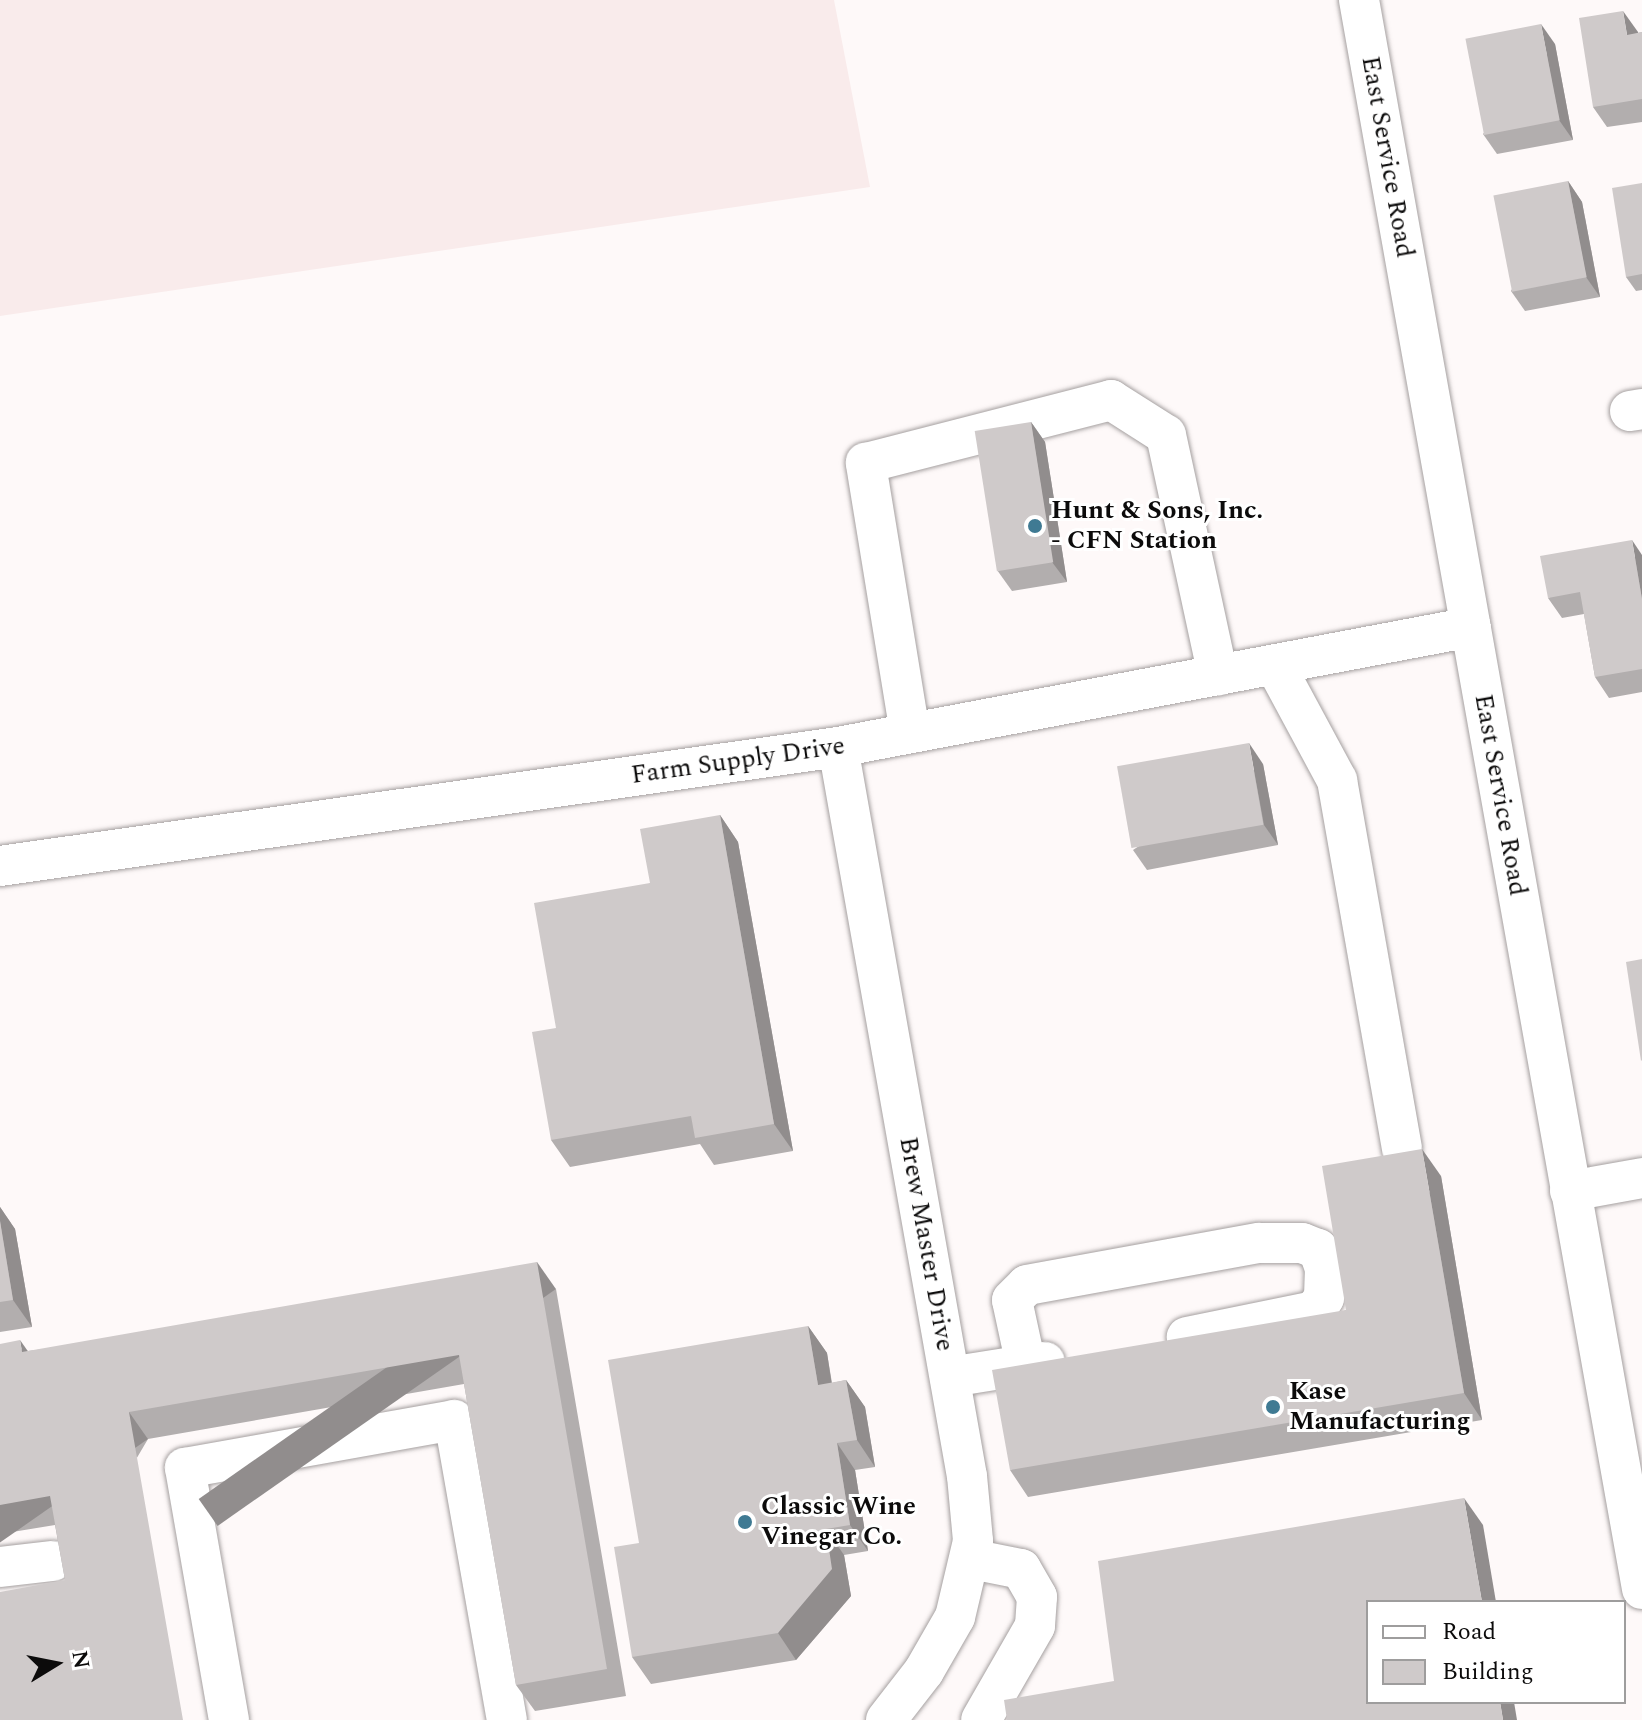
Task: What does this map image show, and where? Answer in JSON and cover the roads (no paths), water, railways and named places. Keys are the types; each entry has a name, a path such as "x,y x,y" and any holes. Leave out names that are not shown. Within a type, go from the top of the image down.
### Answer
{"street":[{"name":"East Service Road","path":"1359,0 1642,1589"},
{"path":"910,733 866,463 1111,400 1166,435 1218,675"},
{"name":"Farm Supply Drive","path":"0,866 838,747 1471,627"},
{"path":"1275,665 1337,780 1402,1148"},
{"name":"Brew Master Drive","path":"838,747 967,1476 971,1559 955,1617 924,1671 886,1720"},
{"path":"1570,1191 1642,1178"},
{"path":"1026,1365 1012,1300 1027,1285 1259,1243 1302,1243 1318,1249 1325,1268 1324,1298 1314,1311 1149,1344"},
{"path":"950,1377 1087,1354"},
{"path":"229,1720 185,1468 454,1420 507,1720"},
{"path":"971,1559 1021,1569 1037,1597 1035,1626 981,1720"},
{"path":"0,1567 53,1561"}],"place":[{"name":"Hunt & Sons, Inc. - CFN Station","path":"1035,526"},
{"name":"Kase Manufacturing","path":"1273,1407"},
{"name":"Classic Wine Vinegar Co.","path":"745,1522"}]}
